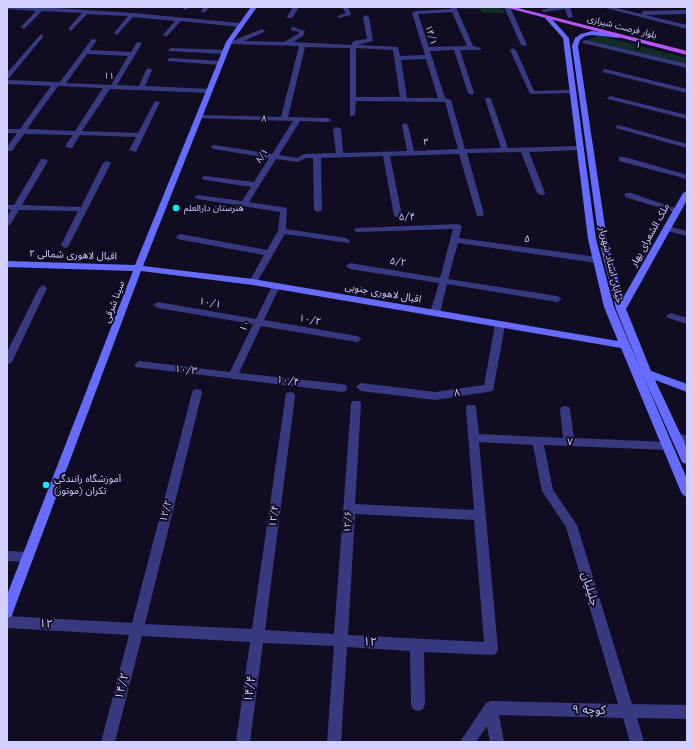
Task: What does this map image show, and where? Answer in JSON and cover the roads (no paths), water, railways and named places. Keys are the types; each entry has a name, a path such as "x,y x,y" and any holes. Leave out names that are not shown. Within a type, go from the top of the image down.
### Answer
{"main road":[{"name":"بلوار فرصت شیرازی","path":"507,7 687,53"},
{"name":"بلوار فرصت شیرازی","path":"531,7 687,46"}],"street":[{"path":"7,7 134,15 240,25"},
{"name":"سینا شرقی","path":"7,612 138,268 225,52 233,42 240,25 254,7"},
{"path":"290,17 296,7"},
{"path":"340,17 350,14 345,7"},
{"path":"507,7 524,45"},
{"path":"544,10 567,7 570,17"},
{"path":"117,32 134,15 146,8"},
{"path":"605,8 687,27"},
{"path":"24,27 41,9"},
{"path":"453,9 471,48"},
{"name":"۱۴/۱","path":"453,9 415,13 462,151 480,214"},
{"path":"71,29 86,12"},
{"path":"630,13 687,12"},
{"path":"352,115 353,47 356,42 370,41 366,17"},
{"name":"خیابان استاد شهریار","path":"548,18 566,38 569,53 572,92 596,260 609,307 687,492"},
{"path":"166,36 180,19"},
{"path":"284,45 301,35 302,31 293,29"},
{"path":"233,42 262,31"},
{"name":"خیابان استاد شهریار","path":"619,36 592,33 583,35 577,38 575,46 603,240 621,309 647,373 682,439 687,460"},
{"path":"7,77 41,36"},
{"path":"9,148 94,40"},
{"path":"233,42 302,46 396,48 404,100"},
{"name":"۱","path":"585,42 687,66"},
{"path":"69,146 139,43"},
{"path":"284,120 302,46"},
{"path":"456,48 471,93"},
{"path":"426,49 479,48"},
{"path":"171,50 225,52"},
{"path":"513,50 532,93 572,92"},
{"path":"86,52 132,54"},
{"path":"398,58 429,57"},
{"path":"170,60 221,63"},
{"path":"141,88 150,70"},
{"path":"605,71 687,91"},
{"name":"۱۱","path":"7,82 210,90"},
{"path":"610,98 687,117"},
{"path":"352,99 445,100"},
{"path":"488,99 505,150"},
{"path":"133,150 157,102"},
{"name":"۸","path":"199,117 328,120"},
{"name":"۸/۱","path":"244,204 297,120"},
{"path":"405,125 411,152"},
{"path":"618,127 687,146"},
{"path":"337,129 340,155"},
{"path":"7,131 141,135"},
{"path":"214,147 274,156"},
{"name":"۳","path":"274,156 298,160 304,156 317,155 580,148"},
{"path":"524,149 541,193"},
{"path":"386,153 398,216"},
{"path":"317,155 318,210"},
{"path":"622,159 687,177"},
{"path":"7,223 44,161"},
{"path":"65,246 106,163"},
{"path":"205,178 256,185"},
{"name":"ملک الشعرای بهار","path":"621,309 687,193"},
{"path":"628,195 677,210"},
{"path":"198,197 284,210 282,231 253,282"},
{"path":"7,207 83,209"},
{"name":"۵/۴","path":"357,230 458,226 454,240"},
{"path":"667,228 687,234"},
{"path":"282,231 346,241"},
{"path":"180,237 270,252"},
{"path":"435,313 454,240"},
{"name":"۵","path":"454,240 596,260"},
{"name":"اقبال لاهوری شمالی ۲","path":"7,264 138,268"},
{"name":"۵/۲","path":"350,266 443,281"},
{"name":"اقبال لاهوری جنوبی","path":"138,268 253,282 624,345"},
{"path":"443,281 558,299"},
{"name":"۱۰","path":"233,375 276,286"},
{"path":"7,362 43,288"},
{"name":"۱۰/۱","path":"158,305 258,323"},
{"path":"670,316 687,321"},
{"name":"۱۰/۲","path":"258,323 357,339"},
{"name":"۸","path":"361,387 434,396 489,388 500,324"},
{"name":"۱۰/۳","path":"139,364 233,375"},
{"path":"647,373 687,388"},
{"name":"۱۰/۴","path":"233,375 342,388"},
{"name":"۱۲/۲","path":"136,629 197,393"},
{"name":"۱۲/۴","path":"258,636 290,396"},
{"name":"۱۲/۶","path":"340,641 356,404"},
{"name":"۱۲","path":"7,622 491,649 470,408"},
{"path":"565,410 569,442"},
{"name":"۷","path":"473,438 667,446"},
{"name":"جلیلیان","path":"538,441 548,491 571,525 628,711 636,742"},
{"path":"349,509 480,515"},
{"path":"7,556 28,557"},
{"name":"۱۴/۲","path":"108,742 136,629"},
{"name":"۱۴/۴","path":"243,742 258,636"},
{"path":"334,742 340,641"},
{"path":"418,645 418,704"},
{"path":"467,742 491,708"},
{"path":"491,708 496,742"},
{"name":"کوچه ۹","path":"491,708 687,712"}],"place":[{"name":"هنرستان دارالعلم","path":"176,208"},
{"name":"آموزشگاه رانندگی تکران (موتور)","path":"46,485"}]}
